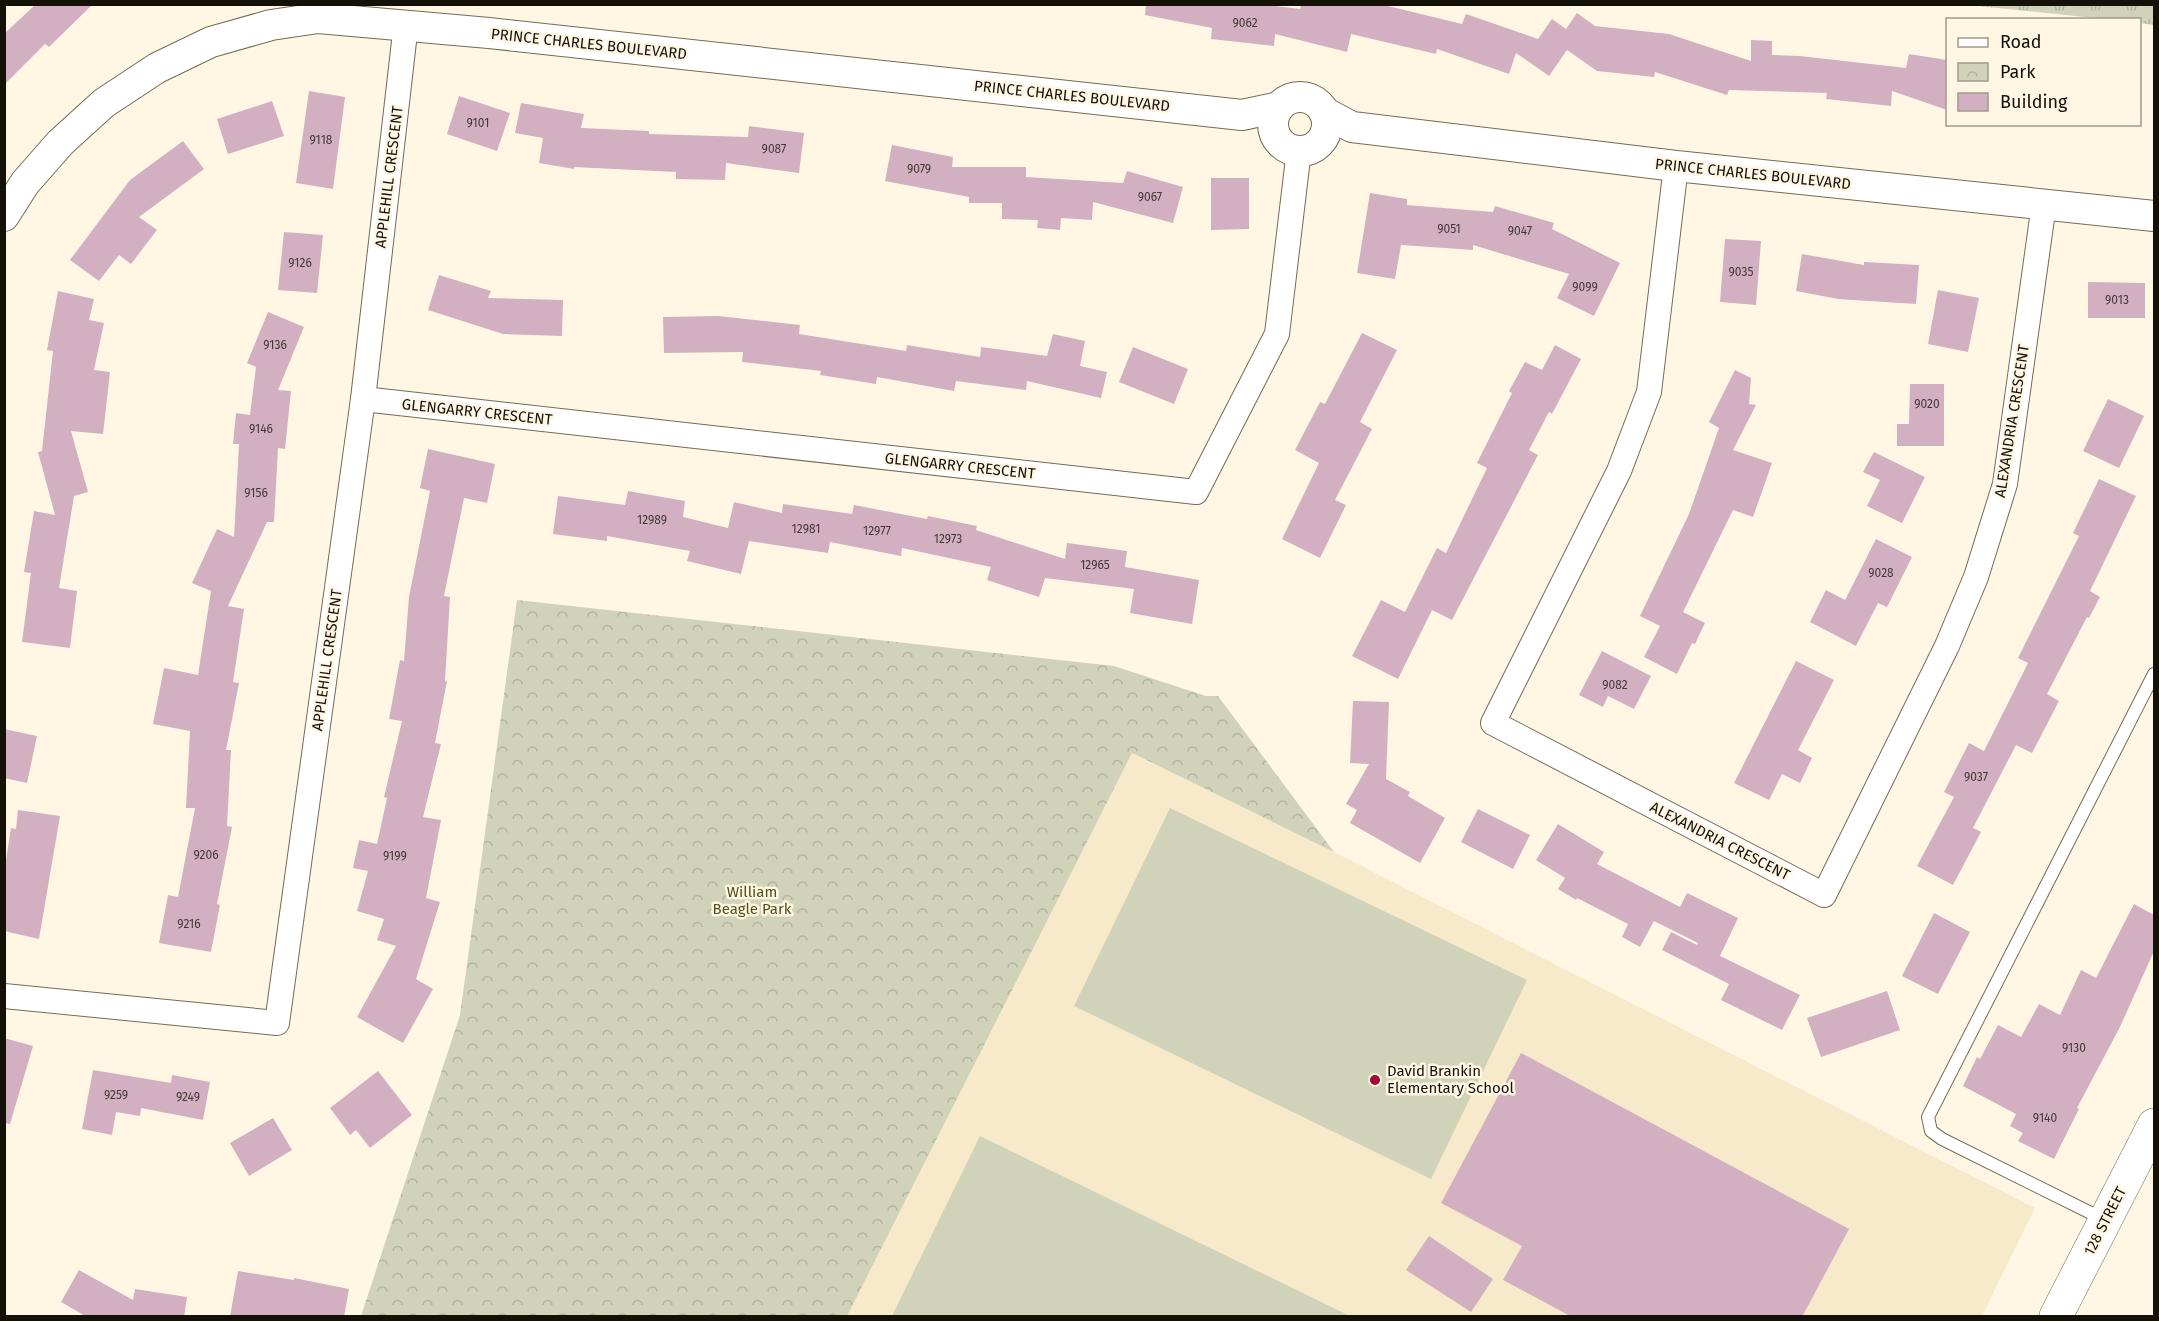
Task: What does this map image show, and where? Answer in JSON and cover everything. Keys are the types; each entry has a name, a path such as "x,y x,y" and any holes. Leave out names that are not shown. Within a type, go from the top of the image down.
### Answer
{"main road":[{"name":"128 STREET","path":"2056,1317 2154,1125"}],"street":[{"name":"PRINCE CHARLES BOULEVARD","path":"4,216 25,183 60,142 104,103 157,68 211,42 271,25 318,18 406,24 1277,119 1285,146 1316,133 1352,127 1676,166 2154,216"},
{"name":"APPLEHILL CRESCENT","path":"4,996 277,1023 363,399 406,24"},
{"path":"1277,119 1294,98 1312,99 1316,133"},
{"name":"GLENGARRY CRESCENT","path":"363,399 1196,492 1277,334 1316,133"},
{"name":"ALEXANDRIA CRESCENT","path":"1676,166 1649,392 1620,471 1493,723 1824,895 1947,646 1976,576 2005,484 2044,204"}],"lane":[{"path":"2106,1220 1942,1139 1931,1131 1928,1117 2154,674"}],"shaded area":[{"name":"David Brankin Elementary School","path":"1132,753 1334,852 2035,1208 1982,1316 847,1316"}],"green space":[{"path":"1968,5 2154,5 2154,25 2141,23 2141,18 2094,18"},
{"name":"William Beagle Park","path":"517,600 1114,666 1206,696 1218,696 1334,852 1132,753 847,1316 361,1316 460,1015"},
{"path":"1170,808 1527,980 1431,1179 1074,1006"},
{"path":"980,1136 1350,1316 892,1316"}],"building":[{"path":"36,4 93,4 49,47 45,44 4,85 4,34"},
{"path":"1146,4 1259,4 1300,9 1301,4 1380,4 1462,24 1466,14 1538,39 1552,19 1566,29 1577,13 1595,26 1669,34 1751,61 1751,40 1772,41 1772,55 1906,68 1909,54 1946,60 1946,110 1892,91 1891,106 1826,99 1827,93 1729,90 1727,95 1655,72 1654,77 1597,71 1567,50 1549,76 1516,53 1509,74 1437,49 1436,54 1351,34 1347,52 1275,34 1274,46 1211,39 1212,28 1145,15"},
{"path":"309,91 345,97 333,189 296,183"},
{"path":"459,96 510,113 497,151 447,134"},
{"path":"272,101 284,136 228,154 217,119"},
{"path":"521,103 584,114 581,128 649,131 649,134 748,137 749,126 804,133 799,173 726,163 725,180 676,179 676,172 574,167 574,169 539,163 543,138 515,133"},
{"path":"183,141 204,169 139,217 157,230 131,264 119,255 99,281 70,260 130,180"},
{"path":"892,145 953,157 952,167 1026,167 1026,177 1123,183 1127,171 1183,187 1173,223 1093,202 1092,220 1061,218 1060,230 1037,228 1038,220 1002,219 1002,203 969,203 969,197 885,181"},
{"path":"1211,178 1249,178 1249,229 1211,230"},
{"path":"1370,193 1407,199 1407,205 1493,212 1495,206 1554,223 1552,229 1620,263 1594,316 1557,298 1569,274 1473,245 1473,250 1401,245 1395,279 1357,273"},
{"path":"284,232 323,235 317,293 278,290"},
{"path":"1725,239 1761,241 1756,305 1720,302"},
{"path":"1802,254 1864,265 1864,262 1919,265 1916,304 1838,299 1796,291"},
{"path":"439,275 491,291 488,298 563,300 562,336 503,334 428,310"},
{"path":"2088,282 2145,283 2145,318 2088,318"},
{"path":"1938,290 1979,298 1968,352 1928,344"},
{"path":"58,291 94,299 89,320 104,323 94,370 110,372 103,434 71,431 88,492 74,496 59,588 77,591 70,648 22,642 31,573 24,572 34,511 55,515 38,452 42,451 53,351 47,350"},
{"path":"268,312 304,327 278,390 291,391 285,449 278,448 274,522 267,522 228,606 244,609 233,682 239,683 226,750 231,750 227,826 232,827 217,904 220,905 211,952 159,943 168,895 178,897 195,808 186,808 190,731 153,724 164,668 198,675 211,591 192,583 217,529 234,537 239,444 233,444 236,413 250,415 256,367 247,363"},
{"path":"718,316 800,325 799,334 906,351 907,345 980,357 981,347 1047,356 1053,334 1085,341 1080,366 1107,372 1101,398 1027,381 1026,390 956,381 954,391 877,377 876,384 820,375 821,371 742,362 743,352 664,353 663,317"},
{"path":"1362,333 1397,350 1360,422 1372,429 1335,500 1346,505 1320,558 1282,539 1319,463 1295,450 1320,402 1325,404"},
{"path":"1555,345 1581,359 1552,414 1549,412 1529,450 1538,455 1452,620 1432,610 1398,679 1352,656 1381,600 1405,612 1437,548 1446,553 1487,468 1477,463 1512,393 1509,391 1525,362 1542,370"},
{"path":"1133,347 1188,369 1174,404 1119,382"},
{"path":"1735,370 1751,378 1749,404 1756,405 1733,450 1772,463 1753,517 1733,510 1683,612 1705,623 1677,674 1644,657 1660,626 1640,616 1689,514 1719,428 1709,422"},
{"path":"1910,384 1944,384 1944,446 1897,446 1897,424 1909,424"},
{"path":"2108,399 2144,416 2119,468 2083,451"},
{"path":"428,449 495,464 487,503 464,498 444,596 450,597 445,681 447,681 435,743 441,744 423,817 441,820 426,898 440,902 416,979 433,989 403,1043 357,1017 396,946 377,940 384,919 357,911 368,871 353,868 359,840 377,844 387,798 384,797 402,721 389,719 400,660 404,661 409,597 430,491 420,488"},
{"path":"1874,452 1925,477 1902,523 1867,506 1880,480 1863,472"},
{"path":"2099,479 2136,496 2090,591 2100,597 2089,618 2087,617 2047,694 2059,701 2032,753 2016,745 1973,828 1981,832 1953,885 1917,866 1954,797 1944,792 1969,743 1984,751 2028,663 2018,658 2079,536 2073,533"},
{"path":"628,491 685,501 683,517 728,528 734,502 782,513 783,504 852,514 854,505 977,526 976,530 1065,559 1067,543 1127,551 1125,567 1199,580 1192,624 1130,613 1134,589 1045,578 1039,597 987,580 991,567 902,548 901,556 830,542 828,553 749,541 741,574 687,561 690,551 607,536 607,541 553,534 558,496 625,505"},
{"path":"1876,539 1912,557 1887,607 1878,603 1856,646 1810,622 1826,590 1845,600"},
{"path":"1602,651 1651,676 1634,709 1608,696 1603,707 1579,695"},
{"path":"1796,661 1834,680 1798,750 1812,758 1800,783 1782,774 1769,800 1734,783"},
{"path":"1353,701 1389,702 1386,779 1410,792 1408,796 1445,818 1420,863 1350,823 1357,810 1346,804 1369,764 1350,763"},
{"path":"4,729 37,736 27,783 4,778"},
{"path":"1478,809 1530,835 1513,869 1461,842"},
{"path":"18,810 60,816 39,939 4,931 4,873 11,828 16,829"},
{"path":"1558,824 1604,852 1597,864 1680,907 1687,893 1738,918 1720,956 1800,995 1782,1030 1721,1000 1729,984 1662,950 1671,932 1697,945 1698,943 1654,921 1640,947 1622,937 1628,924 1558,889 1565,878 1536,860"},
{"path":"2134,904 2154,915 2154,951 2120,1027 2077,1108 2079,1109 2054,1159 2018,1141 2023,1133 2010,1126 2016,1114 1963,1086 1977,1057 1980,1059 1998,1025 2021,1037 2039,1004 2060,1015 2081,970 2096,978"},
{"path":"1934,913 1970,932 1938,994 1902,976"},
{"path":"1887,991 1900,1030 1821,1057 1807,1018"},
{"path":"4,1038 33,1046 10,1124 4,1123"},
{"path":"1521,1053 1849,1229 1802,1317 1572,1317 1503,1280 1522,1246 1441,1203"},
{"path":"93,1070 171,1083 172,1075 210,1082 203,1120 141,1108 140,1116 116,1112 112,1135 82,1129"},
{"path":"378,1071 412,1115 370,1148 356,1130 350,1135 330,1108"},
{"path":"273,1118 292,1150 249,1176 230,1143"},
{"path":"1429,1236 1493,1279 1471,1312 1406,1270"},
{"path":"79,1270 133,1300 135,1289 187,1297 184,1317 87,1317 61,1302"},
{"path":"238,1271 294,1280 294,1278 349,1289 344,1317 230,1317"}],"place":[{"name":"David Brankin Elementary School","path":"1375,1080"}]}
